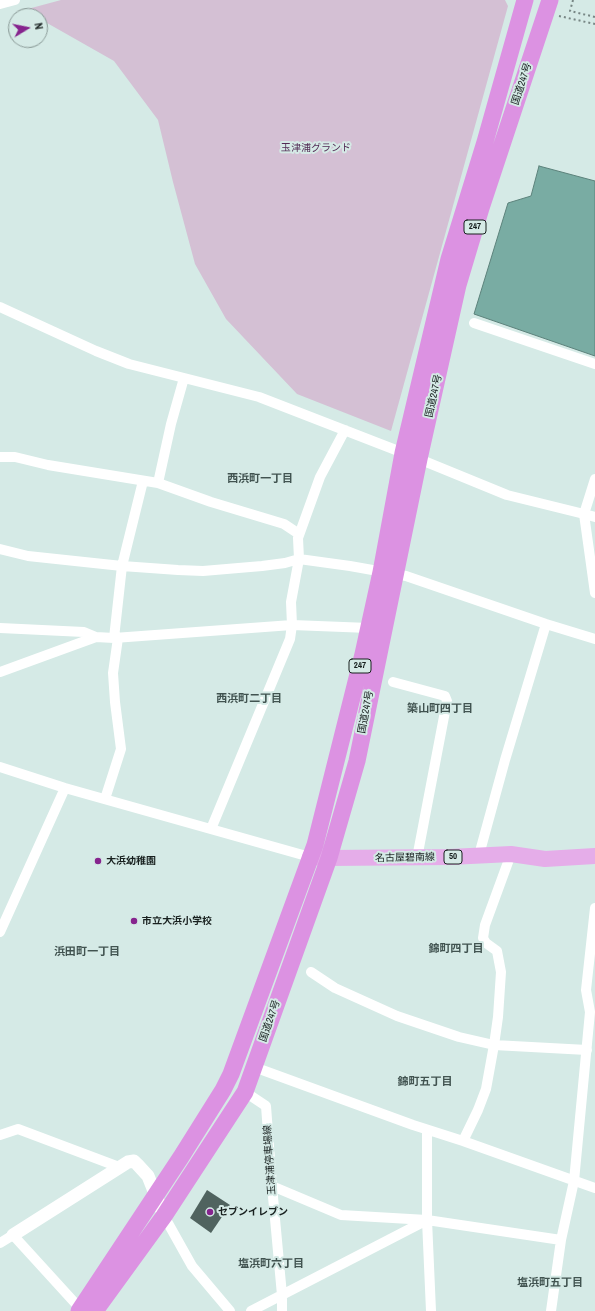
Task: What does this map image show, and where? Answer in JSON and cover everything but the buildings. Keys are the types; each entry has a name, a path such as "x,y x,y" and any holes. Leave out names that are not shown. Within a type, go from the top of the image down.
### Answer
{"highway":[{"name":"国道247号","path":"95,1311 164,1216 246,1092 329,858 357,760 372,682 388,573 403,453 449,259 485,142 525,0"},
{"name":"国道247号","path":"77,1307 156,1195 232,1074 315,845 369,628 388,573 419,459 458,285 481,208 550,0"}],"main road":[{"name":"名古屋碧南線","path":"310,857 416,858 511,854 545,859 595,856"}],"street":[{"path":"0,4 15,0"},
{"path":"0,307 128,364 259,397 507,495 595,517"},
{"path":"474,323 595,364"},
{"path":"158,483 171,424 184,378"},
{"path":"211,829 290,639 292,625 291,602 299,560 299,534 320,477 345,430"},
{"path":"0,457 15,457 48,465 158,483 211,502 284,524 299,534"},
{"path":"595,479 584,514 595,593"},
{"path":"105,799 121,749 115,702 114,673 122,566 143,481"},
{"path":"0,548 28,556 122,566 203,571 262,566 299,560 388,573 406,576 546,624 595,639"},
{"path":"479,856 505,760 546,624"},
{"path":"0,628 84,632 96,637 116,638 292,625 369,628"},
{"path":"0,672 96,637"},
{"path":"393,682 445,696 447,701 416,858"},
{"path":"0,767 65,788 310,857"},
{"path":"0,932 3,918 65,788"},
{"path":"462,1141 478,1110 486,1089 494,1045 498,1017 501,972 497,952 486,943 483,938 485,925 511,854"},
{"path":"551,1311 561,1240 574,1181 593,1012 586,990 593,949 595,908"},
{"path":"311,972 335,988 397,1016 459,1037 494,1045 588,1050"},
{"path":"254,1067 427,1130 595,1188"},
{"name":"玉津浦停車場線","path":"246,1092 266,1106 282,1295 282,1311"},
{"path":"0,1135 18,1129 119,1167"},
{"path":"427,1130 427,1220 431,1311"},
{"path":"0,1243 119,1167 128,1162 134,1162 148,1176 164,1216 192,1266 230,1311"},
{"path":"272,1186 341,1215 427,1220 561,1240"},
{"path":"251,1311 427,1220"},
{"path":"13,1234 77,1307"}],"path":[{"path":"573,0 570,11 595,17"}],"green space":[{"name":"玉津浦グランド","path":"61,0 505,0 508,6 391,431 297,394 226,319 195,264 158,120 114,61 48,24 48,8 31,8"}],"shaded area":[{"path":"539,166 595,181 595,356 474,314 508,203 531,196"}],"place":[{"name":"大浜幼稚園","path":"98,861"},
{"name":"市立大浜小学校","path":"134,921"},
{"name":"セブンイレブン","path":"210,1212"}],"district":[{"name":"西浜町一丁目","path":"260,479"},
{"name":"西浜町二丁目","path":"249,699"},
{"name":"築山町四丁目","path":"440,709"},
{"name":"錦町四丁目","path":"456,949"},
{"name":"浜田町一丁目","path":"87,952"},
{"name":"錦町五丁目","path":"425,1082"},
{"name":"塩浜町六丁目","path":"271,1264"},
{"name":"塩浜町五丁目","path":"550,1283"}]}
